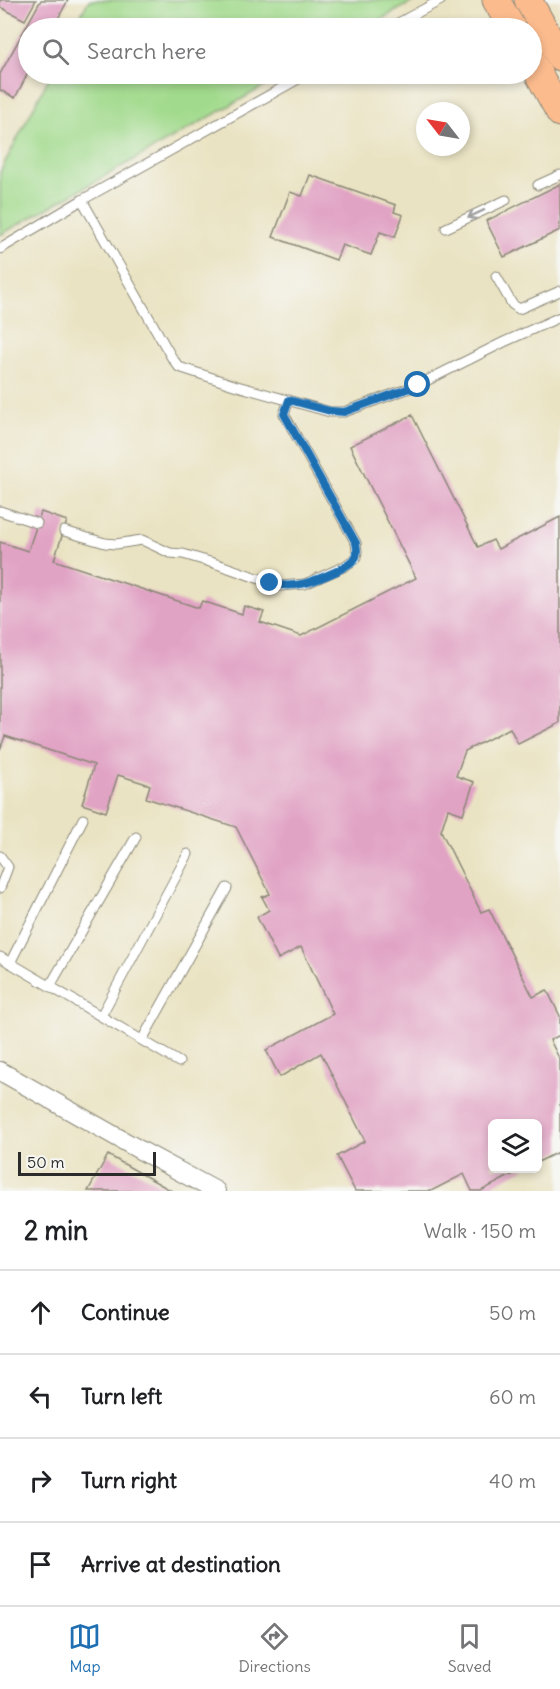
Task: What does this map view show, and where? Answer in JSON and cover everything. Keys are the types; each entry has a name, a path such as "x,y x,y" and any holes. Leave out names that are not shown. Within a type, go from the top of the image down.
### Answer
{"main road":[{"path":"496,0 506,18"},
{"path":"528,0 538,18"},
{"path":"542,25 560,57"},
{"path":"542,81 560,113"}],"street":[{"path":"0,1071 216,1191"}],"lane":[{"path":"408,18 441,0"},
{"path":"0,249 82,200 289,84"},
{"path":"538,185 560,175"},
{"path":"82,200 175,363 185,369 228,383 330,411 350,411 418,385 560,317"},
{"path":"446,228 506,200"},
{"path":"496,276 512,304 519,309 560,291"},
{"path":"64,531 105,543 116,544 142,540 170,553 183,554 220,564 280,586 305,584 345,566 356,558 356,543 284,414 289,400"},
{"path":"0,511 38,523"},
{"path":"10,963 83,819"},
{"path":"50,986 136,837"},
{"path":"101,1016 188,854"},
{"path":"0,856 8,867 0,888"},
{"path":"142,1040 227,888"},
{"path":"0,957 179,1062"}],"green space":[{"path":"89,0 416,0 383,18 79,18"},
{"path":"46,84 268,84 0,235 0,172"}],"building":[{"path":"0,0 36,0 26,18 21,18 0,7"},
{"path":"41,0 68,0 58,18 31,18"},
{"path":"18,42 18,84 22,84 15,98 0,90 0,74"},
{"path":"310,175 396,205 394,212 403,215 395,237 380,232 371,255 342,245 336,260 273,237 290,192 302,196"},
{"path":"560,184 560,230 504,257 486,221"},
{"path":"412,415 478,547 493,540 498,549 560,517 560,723 518,744 510,728 465,751 456,776 474,782 463,814 448,809 441,831 481,912 489,909 533,997 547,990 560,1016 560,1035 550,1040 560,1060 560,1151 542,1160 542,1119 488,1119 488,1173 515,1173 481,1191 472,1191 464,1174 431,1191 355,1191 337,1156 365,1141 321,1053 280,1077 266,1050 333,1014 301,947 278,959 257,917 269,910 262,897 270,894 236,827 146,798 150,785 118,775 106,812 82,804 94,765 5,736 0,750 0,542 28,551 41,512 67,521 54,560 199,608 202,601 242,614 244,606 264,612 260,622 301,636 416,578 350,446"},
{"path":"108,1155 172,1191 88,1191"}],"route":[{"path":"270,583 291,586 320,579 352,562 356,558 357,551 356,543 284,414 289,400 330,411 344,412 418,385"}]}
